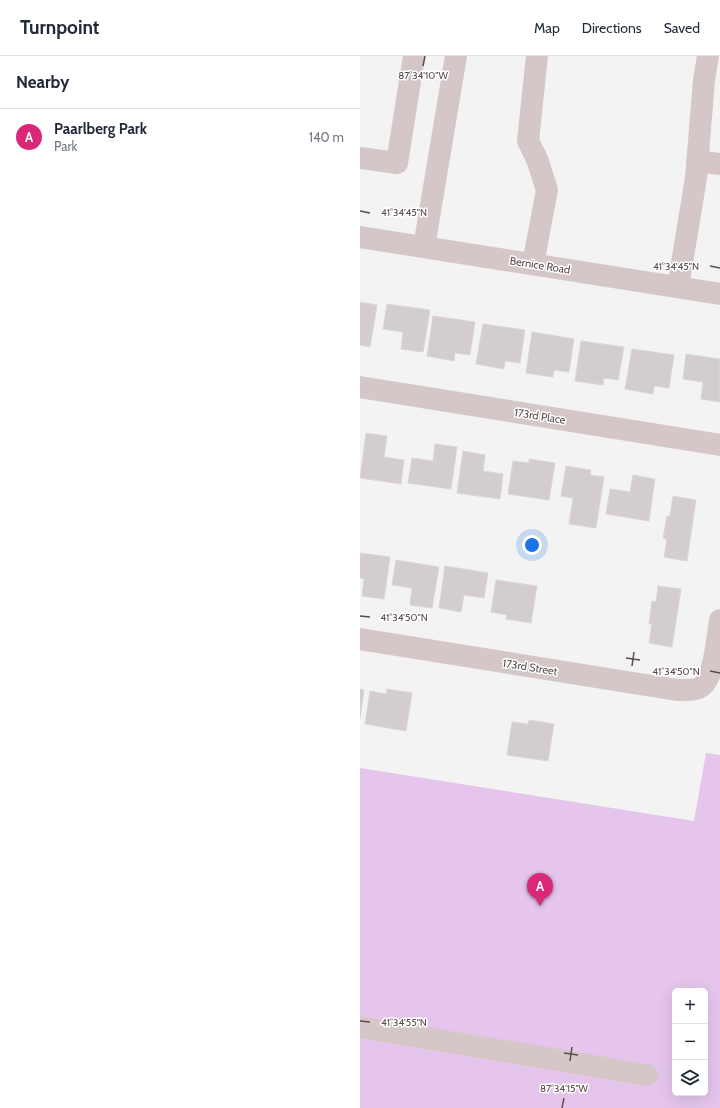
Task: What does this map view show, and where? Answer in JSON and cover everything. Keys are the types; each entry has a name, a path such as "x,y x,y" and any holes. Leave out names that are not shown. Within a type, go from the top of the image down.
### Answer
{"street":[{"path":"360,158 397,163 414,56"},
{"path":"424,247 456,56"},
{"path":"533,264 547,190 537,159 528,141 537,56"},
{"path":"678,287 696,178 704,80 708,56"},
{"path":"697,161 720,164"},
{"name":"Bernice Road","path":"360,237 720,294"},
{"name":"173rd Place","path":"360,387 720,445"},
{"name":"173rd Street","path":"360,639 690,691 700,688 707,682 712,668 720,620"},
{"path":"360,1027 647,1075"}],"shaded area":[{"path":"706,753 720,755 720,1108 360,1108 360,768 694,821"}],"building":[{"path":"360,302 377,305 370,347 360,345"},
{"path":"387,304 430,310 423,352 401,349 403,332 383,329"},
{"path":"433,316 475,322 470,355 455,353 454,361 427,356"},
{"path":"483,324 525,330 520,363 505,361 504,369 476,364"},
{"path":"532,332 574,339 569,372 554,370 553,377 526,373"},
{"path":"581,341 624,347 618,380 604,378 603,385 575,381"},
{"path":"632,349 674,355 669,388 654,386 653,394 625,389"},
{"path":"686,354 720,359 720,402 701,399 703,382 683,379"},
{"path":"366,433 387,436 384,457 404,460 401,484 360,478"},
{"path":"435,444 457,447 451,489 408,483 412,458 433,461"},
{"path":"463,451 485,455 483,471 503,474 500,499 457,493"},
{"path":"529,459 555,463 549,500 508,494 513,461 529,463"},
{"path":"566,466 591,470 590,475 604,477 596,528 569,524 573,498 561,496"},
{"path":"633,475 655,479 649,521 606,514 610,489 630,492"},
{"path":"673,496 696,500 687,561 664,557 667,539 663,538 667,516 670,516"},
{"path":"360,553 390,557 384,599 362,596 364,579 360,578"},
{"path":"396,560 439,567 432,608 410,605 412,588 392,585"},
{"path":"445,566 488,573 484,598 464,595 461,612 439,608"},
{"path":"496,580 537,586 531,623 506,619 507,615 491,612"},
{"path":"658,586 681,589 672,647 649,643 652,624 649,624 652,601 656,602"},
{"path":"360,689 364,690 360,719"},
{"path":"387,689 412,693 406,731 365,724 370,691 386,694"},
{"path":"529,720 554,724 548,761 507,755 512,722 528,724"}],"place":[{"name":"Paarlberg Park","path":"540,906"}]}
